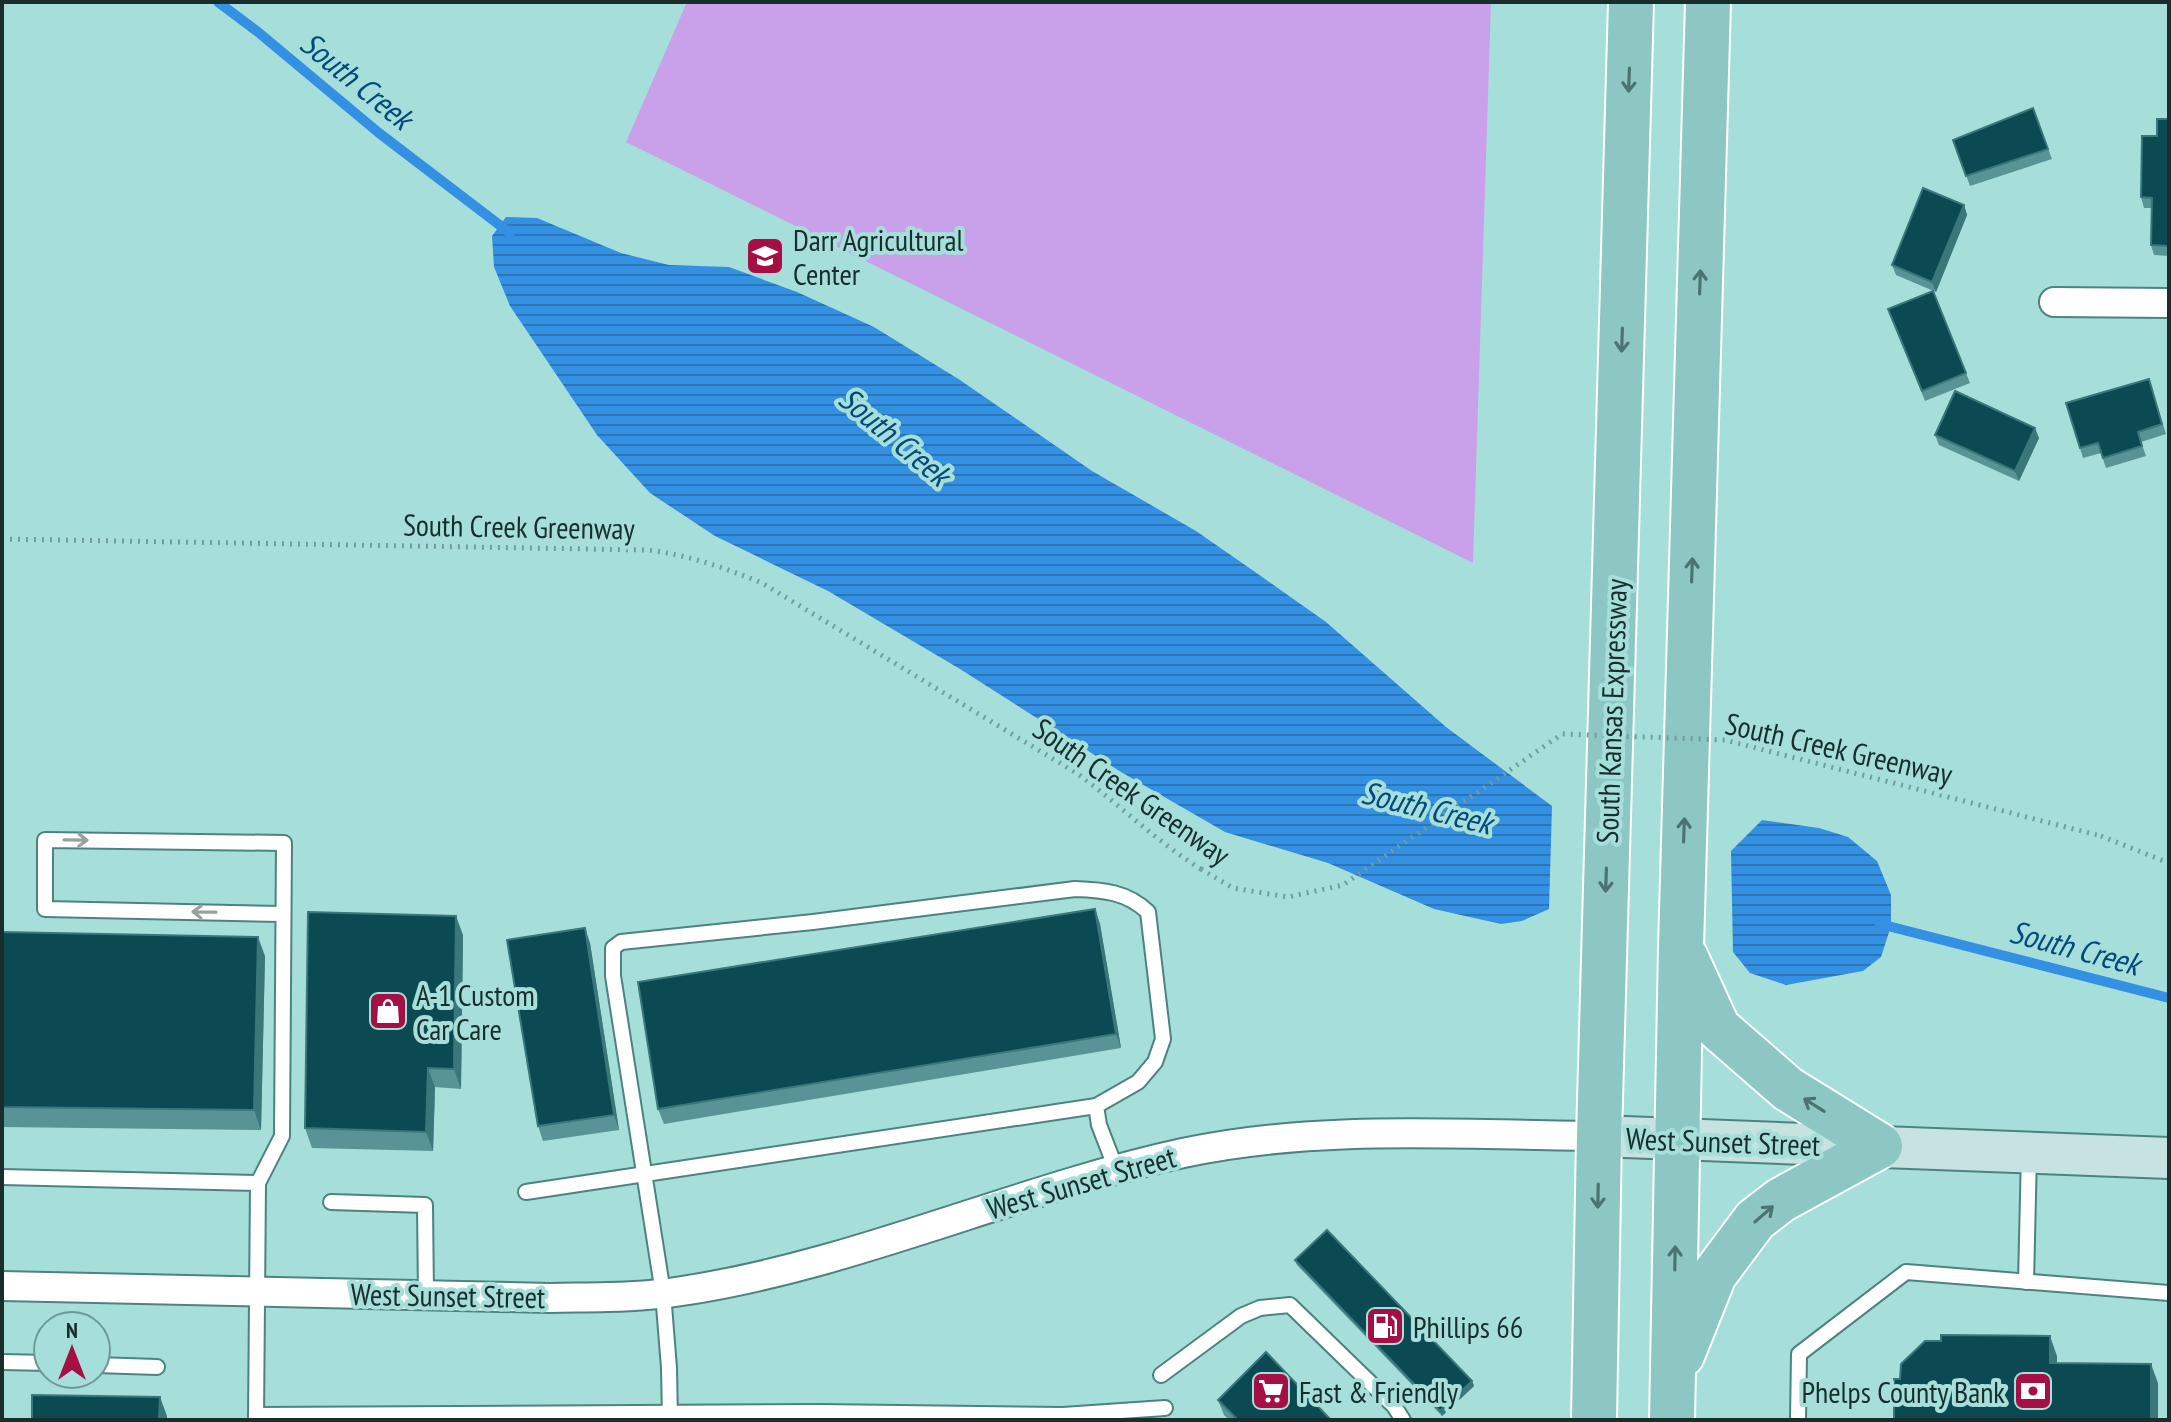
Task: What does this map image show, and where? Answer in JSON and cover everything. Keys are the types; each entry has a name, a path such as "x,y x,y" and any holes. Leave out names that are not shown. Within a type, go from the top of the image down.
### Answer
{"main road":[{"name":"South Kansas Expressway","path":"1594,1420 1599,1136 1631,2"},
{"path":"1672,1399 1681,947 1708,2"},
{"path":"1672,1399 1714,1275 1755,1220 1781,1200 1880,1146 1788,1089 1718,1028 1681,947"},
{"name":"West Sunset Street","path":"1599,1136 2169,1158"}],"street":[{"path":"2054,302 2169,303"},
{"name":"West Sunset Street","path":"2,1286 550,1298 630,1297 743,1280 808,1265 1116,1169 1186,1153 1326,1136 1410,1133 1599,1136"}],"lane":[{"path":"282,914 45,909 45,840 284,843 282,1136 258,1183 256,1418 670,1417 820,1412 1063,1415 1165,1408"},
{"path":"526,1192 644,1174 1096,1106 1138,1082 1155,1062 1163,1039 1148,912 1135,900 1108,890 1075,889 621,942 613,948 613,976 644,1174 663,1293 670,1417"},
{"path":"1096,1106 1099,1125 1116,1169"},
{"path":"2026,1282 2029,1153"},
{"path":"2,1177 258,1183"},
{"path":"331,1202 425,1205 426,1295"},
{"path":"1798,1420 1799,1354 1906,1272 2169,1293"},
{"path":"1161,1375 1241,1316 1260,1308 1290,1305 1394,1406 1403,1420"},
{"path":"2,1362 32,1363"},
{"path":"112,1366 157,1367"}],"path":[{"name":"South Creek Greenway","path":"2,539 647,550 714,563 762,583 1078,774 1120,805 1174,853 1233,888 1288,897 1343,885 1562,734 1725,740 2101,836 2169,863"}],"shaded area":[{"path":"687,2 1491,2 1473,563 626,142"}],"water":[{"path":"506,217 537,218 621,253 669,265 729,267 797,292 874,327 960,380 1092,471 1196,531 1326,622 1446,727 1552,806 1549,909 1522,921 1501,924 1434,909 1328,863 1225,832 1121,772 960,669 828,591 715,536 650,493 597,435 510,306 494,267 492,236"},
{"path":"1762,820 1819,828 1848,837 1877,861 1891,895 1891,926 1881,957 1863,971 1786,985 1750,973 1733,952 1731,851"}],"building":[{"path":"2033,108 2048,149 1966,176 1953,140"},
{"path":"2157,119 2169,119 2169,246 2151,245 2152,198 2141,197 2142,136 2157,136"},
{"path":"1923,188 1964,205 1932,282 1892,265"},
{"path":"1933,291 1966,373 1922,391 1888,309"},
{"path":"2149,379 2162,424 2138,432 2142,446 2103,458 2098,443 2080,448 2066,403"},
{"path":"1955,391 2035,428 2015,471 1935,435"},
{"path":"1095,909 1116,1034 658,1109 638,982"},
{"name":"A-1 Custom Car Care","path":"308,912 456,916 454,1069 428,1068 426,1132 305,1128"},
{"path":"585,928 614,1115 538,1126 507,940"},
{"path":"2,932 258,937 254,1110 2,1107"},
{"name":"Phillips 66","path":"1327,1230 1472,1381 1440,1411 1295,1260"},
{"name":"Phelps County Bank","path":"1941,1335 2050,1336 2050,1363 2151,1364 2151,1420 1894,1420 1894,1379 1900,1379 1901,1364 1925,1341 1941,1341"},
{"name":"Fast & Friendly","path":"1266,1352 1331,1420 1238,1420 1218,1400"},
{"path":"32,1395 160,1397 159,1420 32,1420"}],"waterway":[{"name":"South Creek","path":"218,2 379,133 510,233"},
{"name":"South Creek","path":"1880,924 2169,998"}],"place":[{"name":"Darr Agricultural Center","path":"765,256"},
{"name":"A-1 Custom Car Care","path":"388,1011"},
{"name":"Phillips 66","path":"1385,1326"},
{"name":"Fast & Friendly","path":"1271,1391"},
{"name":"Phelps County Bank","path":"2033,1391"}]}
